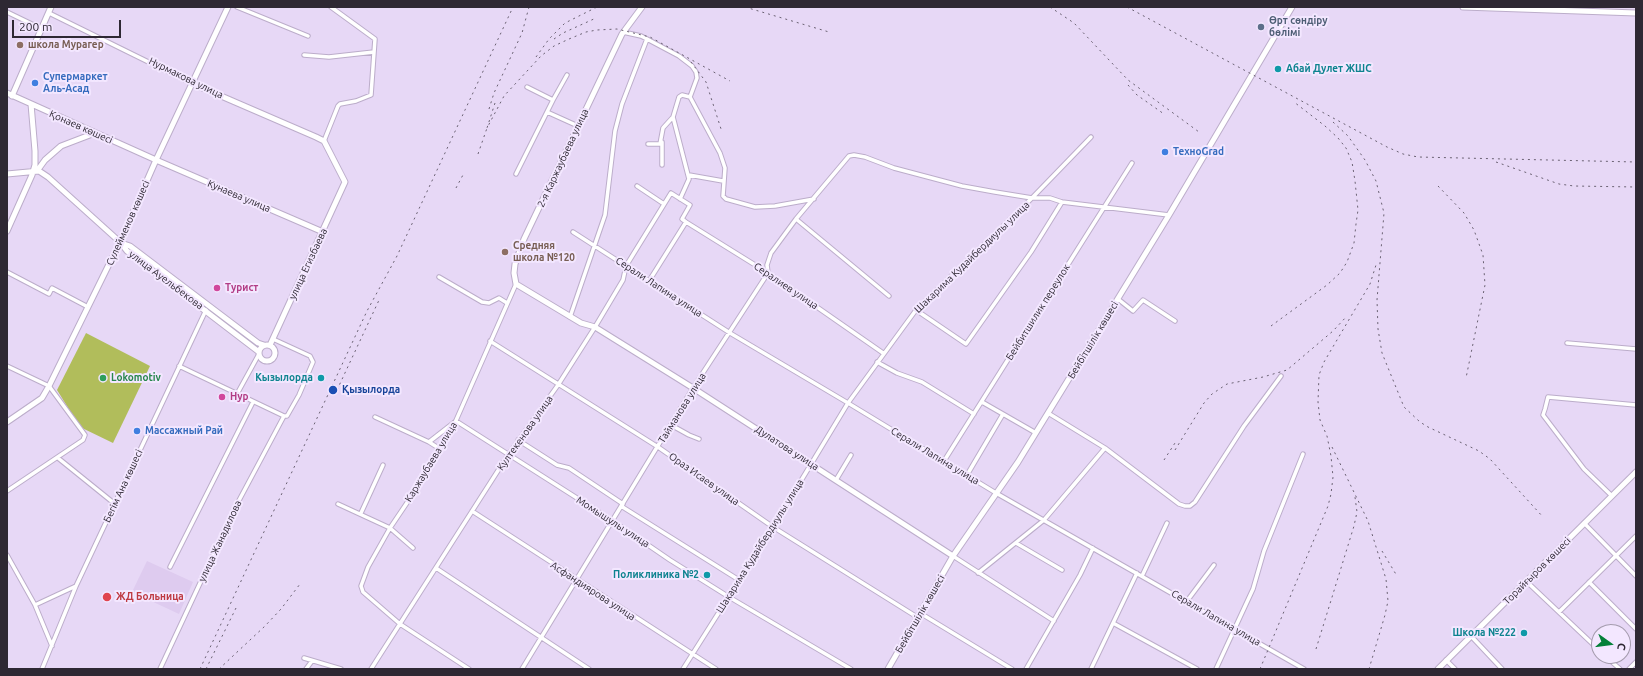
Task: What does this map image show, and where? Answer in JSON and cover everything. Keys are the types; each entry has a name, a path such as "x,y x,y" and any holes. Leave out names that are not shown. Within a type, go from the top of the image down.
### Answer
{"street":[{"path":"12,96 51,7"},
{"name":"Сүлейменов көшесі","path":"7,422 42,398 49,386 120,242 191,83 228,7"},
{"path":"237,7 308,36"},
{"path":"324,142 338,106 340,104 356,101 370,95 375,39 331,7"},
{"name":"2-я Каржаубаева улица","path":"516,284 514,273 515,264 524,239 622,33 642,7"},
{"name":"Бейбітшілік көшесі","path":"888,669 953,556 1036,434 1169,215 1292,7"},
{"path":"1463,7 1533,8 1636,14"},
{"path":"7,12 42,29"},
{"name":"Нурмакова улица","path":"49,13 157,64 191,83 316,136 324,142"},
{"path":"622,33 647,39 679,56 692,66 696,72 697,78 690,97 720,153 725,168 723,196 726,199 755,207 775,206 814,199"},
{"path":"570,317 605,215 615,131 622,104 647,39"},
{"path":"304,55 329,57 374,52"},
{"path":"516,174 552,100 567,75"},
{"path":"526,87 552,100"},
{"name":"Қонаев көшесі","path":"7,93 156,160"},
{"path":"662,165 663,128 673,117 679,97 690,97"},
{"path":"31,104 35,171"},
{"path":"547,112 578,126"},
{"path":"649,281 686,222 682,219 690,205 680,199 689,183 673,117"},
{"path":"7,231 35,171 61,146 95,133"},
{"name":"Шакарима Кудайбердиулы улица","path":"683,669 773,527 848,403 883,353 916,310 1032,198 1091,137"},
{"name":"улица Егизбаева","path":"270,345 345,182 324,142"},
{"path":"648,144 660,144 662,142"},
{"name":"Тайманова улица","path":"522,669 671,425 768,273 767,265 771,253 796,219 849,156 854,155 865,157 885,165 962,186 1032,198"},
{"name":"Кунаева улица","path":"156,160 323,232"},
{"name":"Бейбитшилик переулок","path":"944,461 1132,163"},
{"path":"7,174 35,171"},
{"name":"улица Ауельбекова","path":"35,171 48,177 120,242 127,251 258,343 264,345"},
{"path":"688,175 723,181"},
{"path":"637,186 664,204"},
{"name":"Култекенова улица","path":"371,669 508,455 558,385 595,327 623,280 626,266 671,193 680,199"},
{"path":"1032,198 1050,198 1062,202 1169,215"},
{"path":"916,310 966,344 1031,252 1062,202"},
{"path":"796,219 889,296"},
{"name":"Сералиев улица","path":"686,222 768,273 883,353"},
{"name":"Серали Лапина улица","path":"573,232 730,333 996,493 1304,669"},
{"path":"7,272 49,294 52,288 88,307"},
{"path":"439,277 482,302 489,303 498,298 507,303"},
{"name":"Каржаубаева улица","path":"400,624 362,589 361,586 368,567 390,528 419,485 456,421 516,284"},
{"name":"Дулатова улица","path":"516,284 581,323 595,327 694,388 1054,621"},
{"path":"1118,299 1133,312 1143,300 1175,321"},
{"name":"улица Ауельбекова","path":"208,308 259,353"},
{"name":"Бегім Ана көшесі","path":"42,669 76,586 179,366 208,308"},
{"name":"улица Жанадилова","path":"160,669 236,506 284,416 287,416 290,413 313,362 310,356 274,339"},
{"name":"Ораз Исаев улица","path":"490,341 658,447 773,527 1012,669"},
{"path":"1567,343 1636,349"},
{"path":"237,394 259,353 264,345 270,345 273,347 276,353 274,359 268,362 260,357 259,353"},
{"path":"877,362 897,373 922,382 974,414"},
{"path":"7,366 49,386 85,435 83,440 58,458 7,491"},
{"path":"179,366 284,416"},
{"path":"1048,413 1105,448 1179,504 1190,506 1195,502 1244,426 1281,376"},
{"path":"1612,496 1584,469 1543,415 1548,397 1636,405"},
{"path":"170,567 253,402"},
{"path":"982,402 1036,434"},
{"path":"966,475 1003,414"},
{"path":"375,417 429,442 440,449"},
{"path":"429,442 456,421"},
{"name":"Момышулы улица","path":"456,421 670,560 729,597 851,669"},
{"path":"671,425 689,436 699,439"},
{"path":"518,440 557,465 569,468 622,505 740,580"},
{"path":"978,573 1044,520 1105,448"},
{"path":"1216,669 1253,589 1264,551 1303,454"},
{"path":"836,480 851,455"},
{"path":"58,458 115,504"},
{"path":"360,513 383,465"},
{"name":"Торайғыров көшесі","path":"1438,669 1635,474"},
{"path":"338,504 390,528 413,548"},
{"name":"Асфандиярова улица","path":"472,511 576,580 716,669"},
{"path":"1584,523 1636,576"},
{"path":"1142,576 1168,524"},
{"path":"1559,612 1636,536"},
{"path":"1016,543 1062,570"},
{"path":"1026,669 1054,621 1093,548"},
{"path":"7,555 35,605 52,646"},
{"path":"1187,602 1214,565"},
{"path":"436,568 589,669"},
{"path":"1091,669 1137,573"},
{"path":"1526,581 1591,642"},
{"path":"1589,582 1636,629"},
{"path":"35,605 76,586"},
{"path":"400,624 468,669"},
{"path":"1113,624 1197,669"},
{"path":"1471,636 1502,669"},
{"path":"304,658 341,669"},
{"path":"1446,660 1455,669"},
{"path":"306,669 312,661"},
{"path":"1629,669 1636,662"},
{"path":"1612,669 1615,666 1620,669"}],"shaded area":[{"path":"147,561 193,582 179,614 132,592"}],"green space":[{"name":"Lokomotiv","path":"86,333 150,366 113,443 80,427 57,390"}],"railway":[{"path":"200,669 367,311 397,256 513,7"},
{"path":"489,109 494,93 522,33 529,7"},
{"path":"536,57 549,39 565,23 597,7"},
{"path":"745,7 829,32"},
{"path":"1050,7 1074,23 1128,80 1199,132"},
{"path":"1127,7 1387,147 1403,154 1418,157 1636,162"},
{"path":"554,39 563,33 596,18"},
{"path":"495,103 487,128 504,96 541,56 554,46 569,39 586,32 597,30 617,29 650,37 730,81"},
{"path":"691,62 706,82 722,132"},
{"path":"1128,85 1137,95 1164,114"},
{"path":"1271,326 1327,285 1340,273 1347,262 1354,243 1358,210 1352,162 1346,148 1325,126 1294,102"},
{"path":"1333,122 1348,136 1365,160 1376,181 1384,213 1377,300 1378,329 1382,353 1404,407 1420,422 1428,427 1479,451 1490,459 1543,517"},
{"path":"478,154 487,128"},
{"path":"1496,162 1559,184 1574,186 1636,187"},
{"path":"456,188 464,173"},
{"path":"1438,186 1464,213 1474,230 1483,255 1485,285 1466,378"},
{"path":"1260,669 1328,506 1331,494 1333,477 1331,456 1327,436 1320,420 1318,402 1319,375 1324,362 1370,284 1376,265"},
{"path":"337,390 380,298"},
{"path":"1175,450 1204,403 1212,394 1227,384 1263,377 1287,370 1333,331 1347,316"},
{"path":"1164,460 1175,443"},
{"path":"1332,447 1368,521 1386,579 1388,601 1369,669"},
{"path":"1316,649 1354,526 1357,512 1355,497"},
{"path":"1382,551 1397,576"},
{"path":"219,669 265,626 281,609 300,584"},
{"path":"206,669 236,608"}],"place":[{"name":"Өрт сөндіру бөлімі","path":"1261,27"},
{"name":"школа Мурагер","path":"20,45"},
{"name":"Абай Дулет ЖШС","path":"1278,69"},
{"name":"Супермаркет Аль-Асад","path":"35,83"},
{"name":"ТехноGrad","path":"1165,152"},
{"name":"Средняя школа №120","path":"505,252"},
{"name":"Турист","path":"217,288"},
{"name":"Lokomotiv","path":"103,378"},
{"name":"Кызылорда","path":"321,378"},
{"name":"Қызылорда","path":"333,390"},
{"name":"Нур","path":"222,397"},
{"name":"Массажный Рай","path":"137,431"},
{"name":"Поликлиника №2","path":"707,575"},
{"name":"ЖД Больница","path":"107,597"},
{"name":"Школа №222","path":"1524,633"}]}
